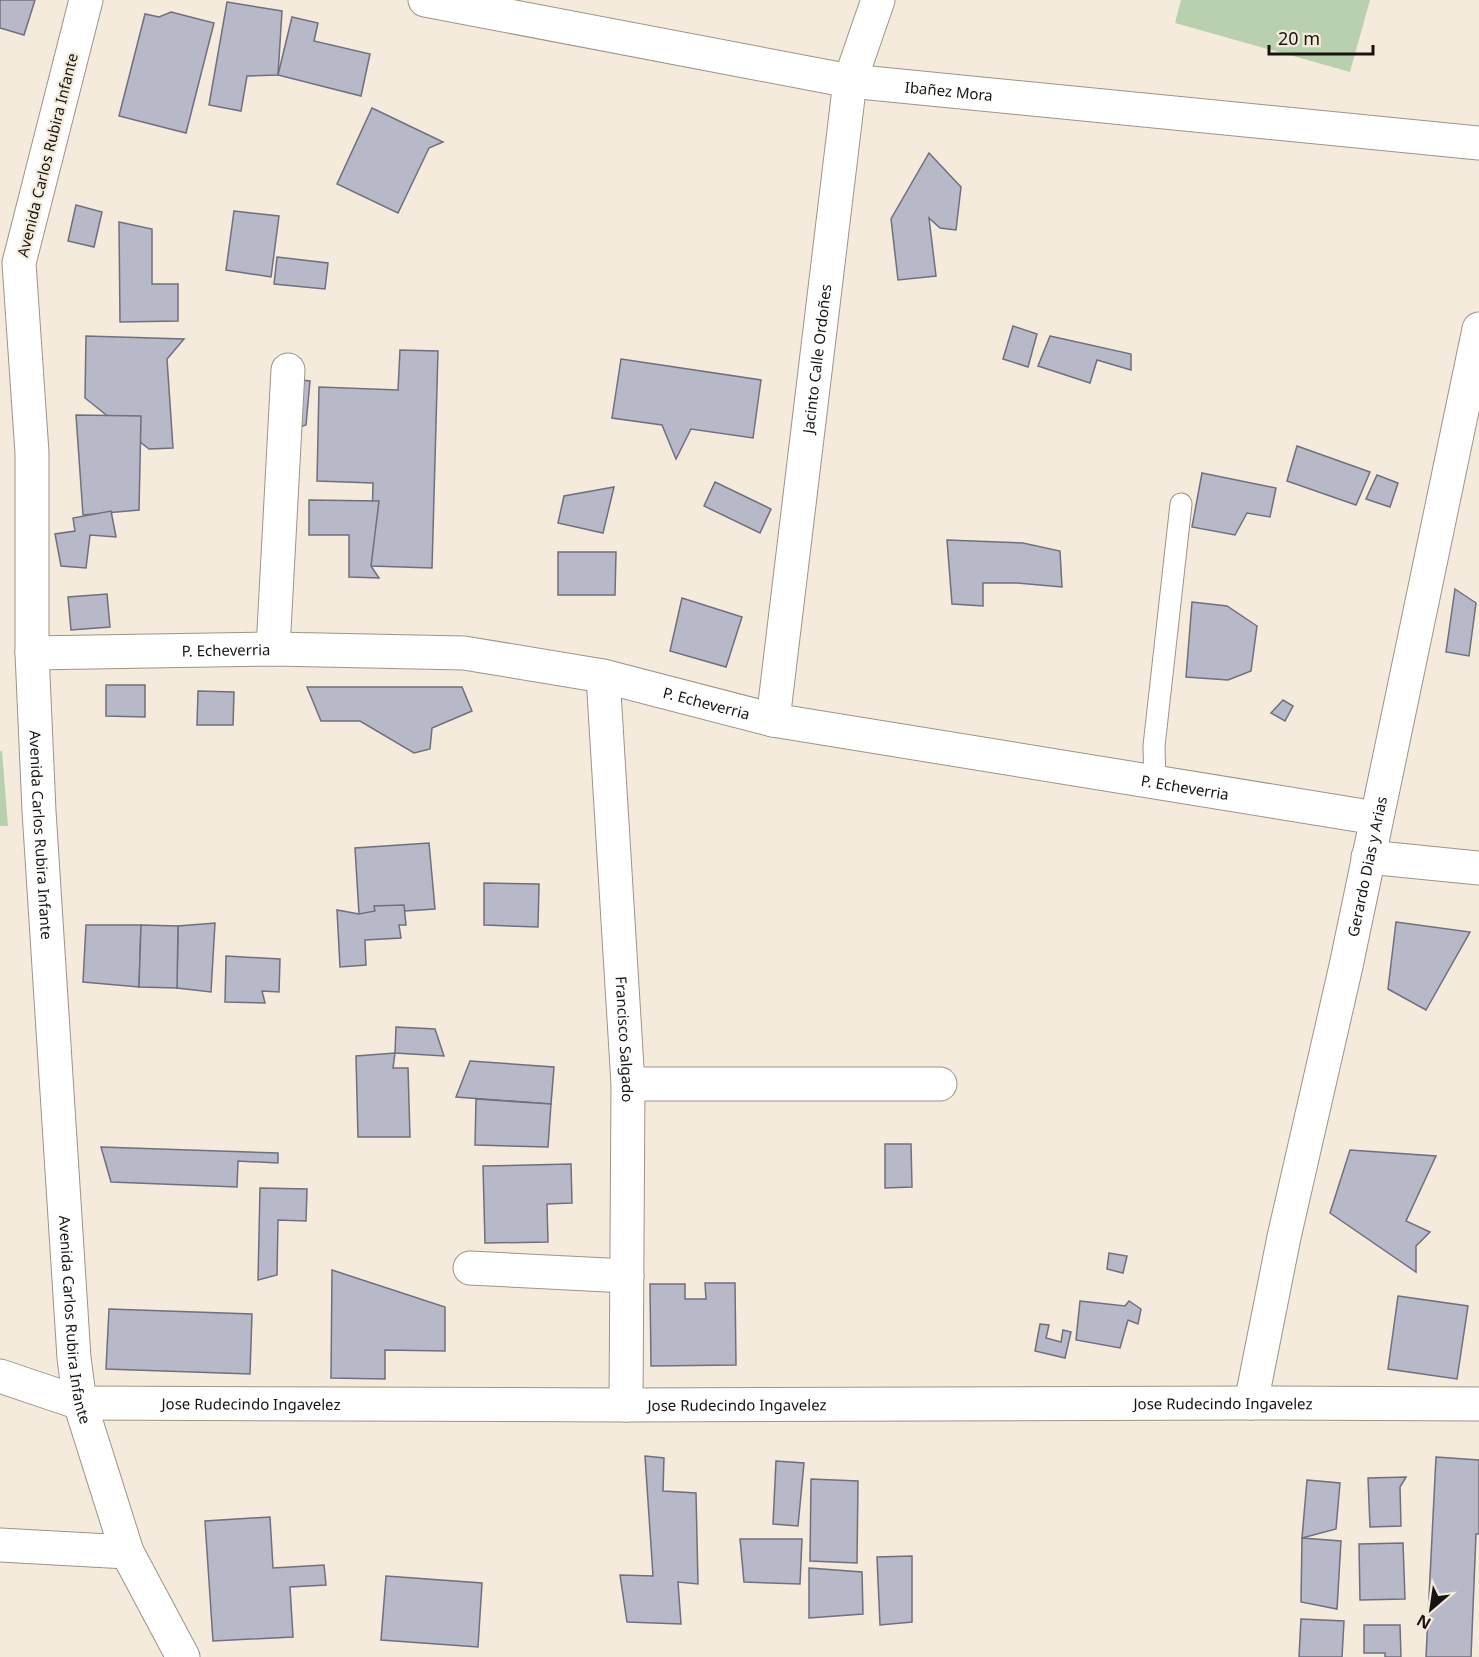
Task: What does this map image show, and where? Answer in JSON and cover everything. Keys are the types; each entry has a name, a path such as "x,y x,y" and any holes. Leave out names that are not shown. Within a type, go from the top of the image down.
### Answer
{"street":[{"name":"Avenida Carlos Rubira Infante","path":"87,0 9,263 32,453 32,653 41,846 73,1334 80,1404 127,1552 183,1657"},
{"name":"Ibañez Mora","path":"425,0 850,81 1479,143"},
{"name":"Jacinto Calle Ordoñes","path":"773,720 850,81 878,0"},
{"name":"Gerardo Dias y Arias","path":"1251,1403 1284,1237 1346,966 1479,329"},
{"path":"273,649 288,370"},
{"name":"P. Echeverria","path":"32,653 273,649 464,653 603,676 773,720 1376,818"},
{"name":"Francisco Salgado","path":"603,676 628,1084 626,1405"},
{"path":"1368,857 1479,868"},
{"path":"628,1084 940,1084"},
{"path":"470,1268 627,1276"},
{"name":"Jose Rudecindo Ingavelez","path":"0,1376 80,1404 1479,1404"},
{"path":"0,1545 127,1552"}],"lane":[{"path":"1155,783 1154,746 1181,504"}],"green space":[{"path":"1181,0 1370,0 1350,72 1175,23"},
{"path":"0,751 2,751 8,826 0,826"}],"building":[{"path":"0,0 35,0 24,35 0,28"},
{"path":"227,2 282,11 278,75 247,76 241,111 209,105"},
{"path":"171,12 214,23 186,133 119,116 145,14 159,17"},
{"path":"292,17 318,23 314,41 370,54 361,96 278,75"},
{"path":"372,108 443,142 429,148 398,213 337,184"},
{"path":"929,153 961,187 956,230 940,228 929,218 936,276 898,280 891,219"},
{"path":"76,205 102,212 94,247 68,241"},
{"path":"234,211 279,216 271,277 226,270"},
{"path":"119,222 152,229 152,284 178,284 178,321 120,322"},
{"path":"277,257 328,263 325,289 274,284"},
{"path":"1013,326 1037,334 1028,367 1003,359"},
{"path":"86,336 184,339 167,359 173,448 149,449 85,398"},
{"path":"1050,336 1131,354 1131,370 1097,360 1090,383 1038,366"},
{"path":"400,350 438,351 432,568 371,566 373,483 317,481 319,387 398,390"},
{"path":"621,359 761,380 753,438 691,429 676,459 662,425 612,418"},
{"path":"292,379 310,381 306,425 287,431"},
{"path":"76,415 141,416 139,510 83,515"},
{"path":"1297,446 1370,472 1356,505 1287,481"},
{"path":"1202,473 1276,488 1270,517 1247,513 1235,535 1192,527"},
{"path":"1377,475 1398,483 1390,507 1366,499"},
{"path":"715,482 771,509 760,533 704,506"},
{"path":"614,487 603,533 558,523 564,496"},
{"path":"309,500 379,501 371,566 379,578 349,577 349,535 309,535"},
{"path":"111,511 116,537 90,535 86,568 61,566 55,534 75,531 73,518"},
{"path":"947,540 1023,543 1060,551 1062,587 983,583 983,606 952,604"},
{"path":"558,552 616,552 615,595 558,595"},
{"path":"1455,589 1476,603 1469,656 1446,652"},
{"path":"107,594 110,627 71,630 68,597"},
{"path":"682,598 742,617 726,667 670,651"},
{"path":"1192,602 1227,606 1257,626 1251,671 1228,680 1186,677"},
{"path":"106,685 145,685 145,717 106,716"},
{"path":"307,687 462,687 472,711 432,728 430,749 414,753 360,721 321,721"},
{"path":"198,691 234,692 233,725 197,725"},
{"path":"1283,700 1293,706 1285,721 1271,713"},
{"path":"429,843 435,909 359,914 355,848"},
{"path":"484,883 539,884 538,927 484,925"},
{"path":"404,905 406,925 399,925 401,938 365,940 366,965 340,967 337,910 359,914 375,911 374,906"},
{"path":"1396,922 1470,932 1426,1010 1388,989"},
{"path":"215,923 211,992 177,988 178,926"},
{"path":"86,925 141,925 139,987 83,982"},
{"path":"141,925 178,926 177,988 139,987"},
{"path":"226,956 280,959 279,992 262,991 265,1003 225,1002"},
{"path":"396,1027 435,1029 444,1056 395,1053"},
{"path":"395,1053 393,1068 408,1068 410,1137 358,1137 356,1056"},
{"path":"470,1061 554,1067 551,1104 456,1097"},
{"path":"476,1099 551,1104 548,1147 475,1145"},
{"path":"885,1144 911,1144 912,1187 885,1188"},
{"path":"101,1147 278,1153 278,1163 238,1161 237,1187 111,1182"},
{"path":"1350,1150 1436,1156 1406,1221 1430,1232 1416,1246 1416,1272 1330,1213"},
{"path":"571,1164 572,1203 547,1204 548,1242 485,1243 483,1166"},
{"path":"260,1188 307,1189 306,1221 278,1220 277,1275 258,1280"},
{"path":"1109,1253 1127,1256 1123,1273 1107,1269"},
{"path":"332,1270 445,1307 445,1351 385,1350 385,1379 331,1378"},
{"path":"705,1283 735,1283 736,1365 651,1366 650,1284 685,1284 685,1299 706,1299"},
{"path":"1398,1296 1468,1306 1457,1379 1388,1369"},
{"path":"1080,1301 1125,1306 1129,1301 1141,1309 1138,1324 1128,1320 1120,1348 1076,1340"},
{"path":"109,1309 252,1314 250,1374 106,1369"},
{"path":"1040,1324 1049,1325 1046,1338 1061,1342 1063,1330 1071,1332 1065,1358 1035,1351"},
{"path":"645,1456 664,1458 663,1491 696,1493 698,1584 678,1582 681,1624 627,1622 620,1575 653,1576"},
{"path":"1436,1457 1479,1460 1479,1534 1476,1534 1471,1657 1426,1657"},
{"path":"776,1461 804,1463 798,1526 773,1524"},
{"path":"1406,1477 1400,1487 1401,1526 1370,1527 1368,1478"},
{"path":"811,1479 858,1481 857,1563 810,1561"},
{"path":"1307,1480 1340,1483 1336,1529 1302,1538"},
{"path":"270,1517 273,1568 324,1565 326,1585 290,1587 293,1637 213,1641 205,1521"},
{"path":"1302,1538 1341,1541 1337,1609 1301,1602"},
{"path":"740,1539 802,1539 800,1584 744,1582"},
{"path":"1403,1543 1405,1599 1360,1600 1359,1544"},
{"path":"912,1556 912,1622 880,1625 877,1557"},
{"path":"809,1568 862,1572 863,1614 809,1618"},
{"path":"386,1576 482,1583 478,1647 381,1640"},
{"path":"1301,1619 1344,1621 1342,1657 1299,1657"},
{"path":"1364,1625 1400,1625 1401,1657 1385,1657 1385,1653 1364,1653"}]}
